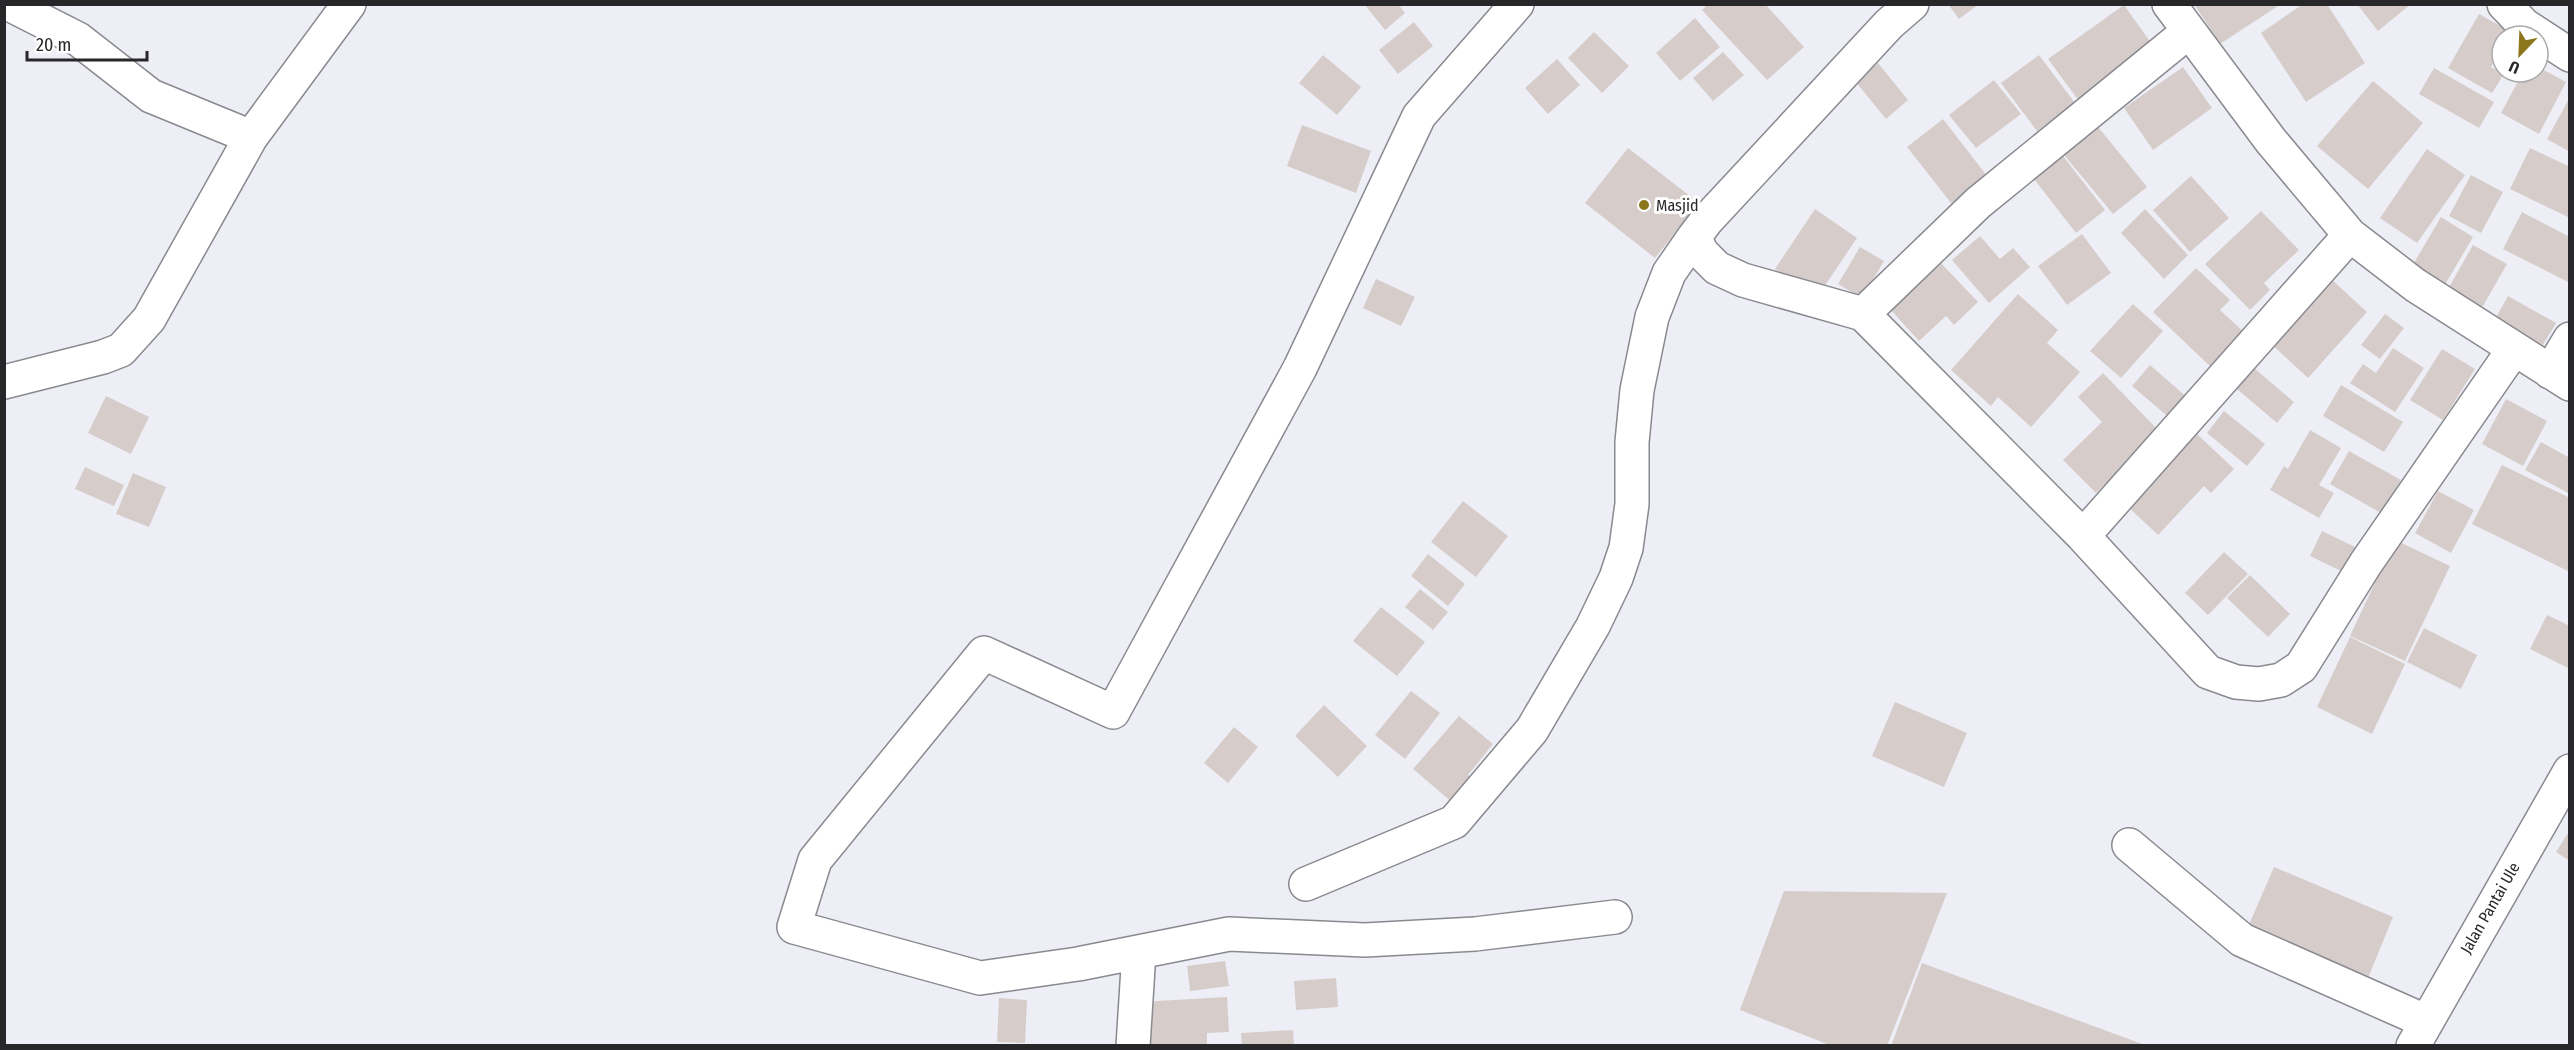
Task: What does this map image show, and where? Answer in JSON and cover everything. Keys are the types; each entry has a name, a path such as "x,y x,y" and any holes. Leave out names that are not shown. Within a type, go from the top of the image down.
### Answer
{"street":[{"path":"4,382 103,357 121,350 134,338 149,319 251,137 349,4"},
{"path":"1517,4 1419,116 1300,368 1113,712 984,653 815,860 794,927 980,978 1139,952 1229,934 1365,940 1475,934 1615,917"},
{"path":"1306,884 1454,822 1532,730 1593,626 1616,578 1626,548 1632,504 1632,442 1637,390 1652,317 1669,273 1707,220 1889,24 1912,4"},
{"path":"2169,4 2271,141 2350,235 2415,285 2560,378 2570,339"},
{"path":"2504,4 2524,25 2570,55"},
{"path":"10,12 78,39 151,96 251,137"},
{"path":"1863,314 1978,202 2188,32"},
{"path":"2083,536 2350,235"},
{"path":"1694,237 1702,253 1717,268 1743,280 1863,314 2083,536 2208,672 2236,682 2259,684 2282,680 2301,667 2373,554 2514,349"},
{"name":"Jalan Pantai Ule","path":"2419,1033 2570,771"},
{"path":"2129,844 2242,940 2419,1033"},
{"path":"1133,1046 1139,952"}],"building":[{"path":"1364,4 1398,4 1405,13 1385,30"},
{"path":"1708,4 1765,4 1804,47 1767,80 1702,10"},
{"path":"1948,4 1979,4 1959,19"},
{"path":"2194,4 2281,4 2220,44"},
{"path":"2303,4 2327,4 2365,63 2306,102 2261,33"},
{"path":"2357,4 2411,4 2378,31"},
{"path":"2124,5 2154,47 2079,101 2048,59"},
{"path":"2479,14 2497,24 2490,24 2490,84 2498,84 2492,93 2448,68"},
{"path":"1695,18 1720,47 1680,81 1656,53"},
{"path":"1414,22 1433,46 1398,74 1379,50"},
{"path":"1594,32 1629,66 1602,93 1568,58"},
{"path":"1723,52 1744,75 1713,101 1693,78"},
{"path":"1323,55 1361,87 1337,115 1299,83"},
{"path":"2039,55 2075,103 2037,131 2001,83"},
{"path":"1557,59 1580,85 1548,114 1525,88"},
{"path":"1878,63 1908,100 1886,119 1855,81"},
{"path":"2183,67 2212,108 2153,150 2124,108"},
{"path":"2434,68 2494,102 2479,128 2419,94"},
{"path":"2550,73 2566,82 2539,134 2501,113 2517,84 2550,84"},
{"path":"1994,80 2021,114 1976,148 1949,115"},
{"path":"2373,81 2423,123 2368,189 2317,146"},
{"path":"2570,97 2570,152 2547,139"},
{"path":"1943,119 1991,181 1955,208 1907,147"},
{"path":"2094,122 2147,187 2113,214 2060,150"},
{"path":"1302,125 1371,151 1356,193 1287,166"},
{"path":"1628,148 1699,203 1655,258 1585,203"},
{"path":"2530,148 2570,167 2570,218 2510,189"},
{"path":"2427,149 2465,175 2417,243 2380,218"},
{"path":"2063,156 2105,210 2076,233 2034,179"},
{"path":"2471,175 2503,192 2481,233 2449,216"},
{"path":"2191,176 2229,218 2190,252 2153,210"},
{"path":"1815,209 1857,238 1822,290 1804,278 1799,285 1775,269"},
{"path":"2145,209 2188,255 2164,279 2121,233"},
{"path":"2261,211 2299,250 2264,283 2270,290 2250,310 2205,264"},
{"path":"2522,212 2570,237 2570,283 2503,249"},
{"path":"2441,217 2473,237 2443,288 2411,268"},
{"path":"2082,234 2111,273 2067,305 2038,266"},
{"path":"1980,236 2000,259 2013,248 2030,267 1989,303 1952,260"},
{"path":"2473,245 2507,264 2479,313 2445,294"},
{"path":"1860,247 1884,261 1862,298 1838,284"},
{"path":"1939,261 1978,302 1954,325 1946,316 1919,341 1889,308"},
{"path":"2196,268 2230,300 2220,310 2246,334 2213,369 2153,312"},
{"path":"2330,278 2367,312 2308,378 2270,343"},
{"path":"1376,279 1415,297 1401,326 1363,308"},
{"path":"2018,294 2058,330 2047,343 2080,372 2031,427 1998,397 1991,406 1951,370"},
{"path":"2508,296 2556,323 2540,350 2493,323"},
{"path":"2133,304 2163,331 2121,378 2090,351"},
{"path":"2385,314 2404,328 2380,359 2361,345"},
{"path":"2393,348 2424,368 2395,412 2350,383 2363,364 2376,373"},
{"path":"2442,349 2475,369 2443,420 2410,400"},
{"path":"2150,365 2189,399 2172,420 2132,386"},
{"path":"2254,368 2294,402 2277,423 2237,389"},
{"path":"2103,373 2159,431 2096,493 2063,460 2102,422 2078,397"},
{"path":"2341,385 2403,422 2384,452 2323,416"},
{"path":"106,396 149,417 131,454 88,433"},
{"path":"2506,399 2547,421 2523,466 2482,444"},
{"path":"2224,411 2265,444 2247,466 2207,433"},
{"path":"2310,430 2341,448 2319,485 2334,493 2319,518 2270,490 2284,466 2288,469"},
{"path":"2194,431 2234,469 2211,493 2204,486 2158,535 2125,504"},
{"path":"2541,442 2570,458 2570,494 2525,470"},
{"path":"2349,451 2401,480 2381,513 2330,484"},
{"path":"2502,465 2570,498 2570,572 2472,524"},
{"path":"85,467 124,485 114,506 75,489"},
{"path":"133,473 166,487 149,527 116,514"},
{"path":"2438,491 2474,510 2451,553 2415,533"},
{"path":"1463,501 1508,536 1476,577 1431,542"},
{"path":"2322,531 2357,548 2345,573 2310,556"},
{"path":"2395,540 2450,566 2405,661 2350,636"},
{"path":"2224,552 2248,574 2208,615 2185,593"},
{"path":"1428,554 1465,584 1448,606 1411,576"},
{"path":"2250,575 2290,614 2268,637 2227,598"},
{"path":"1420,589 1448,612 1433,630 1405,607"},
{"path":"1381,607 1425,642 1397,676 1353,641"},
{"path":"2547,615 2570,626 2570,669 2530,649"},
{"path":"2424,628 2477,655 2461,689 2407,662"},
{"path":"2350,637 2405,664 2372,734 2317,707"},
{"path":"1411,691 1440,713 1405,759 1375,735"},
{"path":"1895,702 1967,733 1944,787 1872,756"},
{"path":"1324,705 1367,746 1338,777 1295,736"},
{"path":"1459,716 1493,744 1468,775 1473,779 1453,803 1413,769"},
{"path":"1234,727 1258,747 1228,783 1204,763"},
{"path":"2570,830 2570,861 2556,852"},
{"path":"2274,867 2393,917 2368,978 2248,927"},
{"path":"1784,891 1947,893 1887,1046 1832,1046 1740,1010"},
{"path":"1225,961 1229,986 1190,991 1187,966"},
{"path":"1922,963 2145,1045 2145,1046 1891,1046"},
{"path":"1336,978 1338,1007 1296,1010 1294,981"},
{"path":"1227,997 1229,1032 1207,1033 1207,1046 1142,1046 1140,1002"},
{"path":"999,998 1027,1000 1025,1043 997,1042"},
{"path":"1293,1030 1294,1046 1242,1046 1241,1033"}],"place":[{"name":"Masjid","path":"1644,205"}]}
